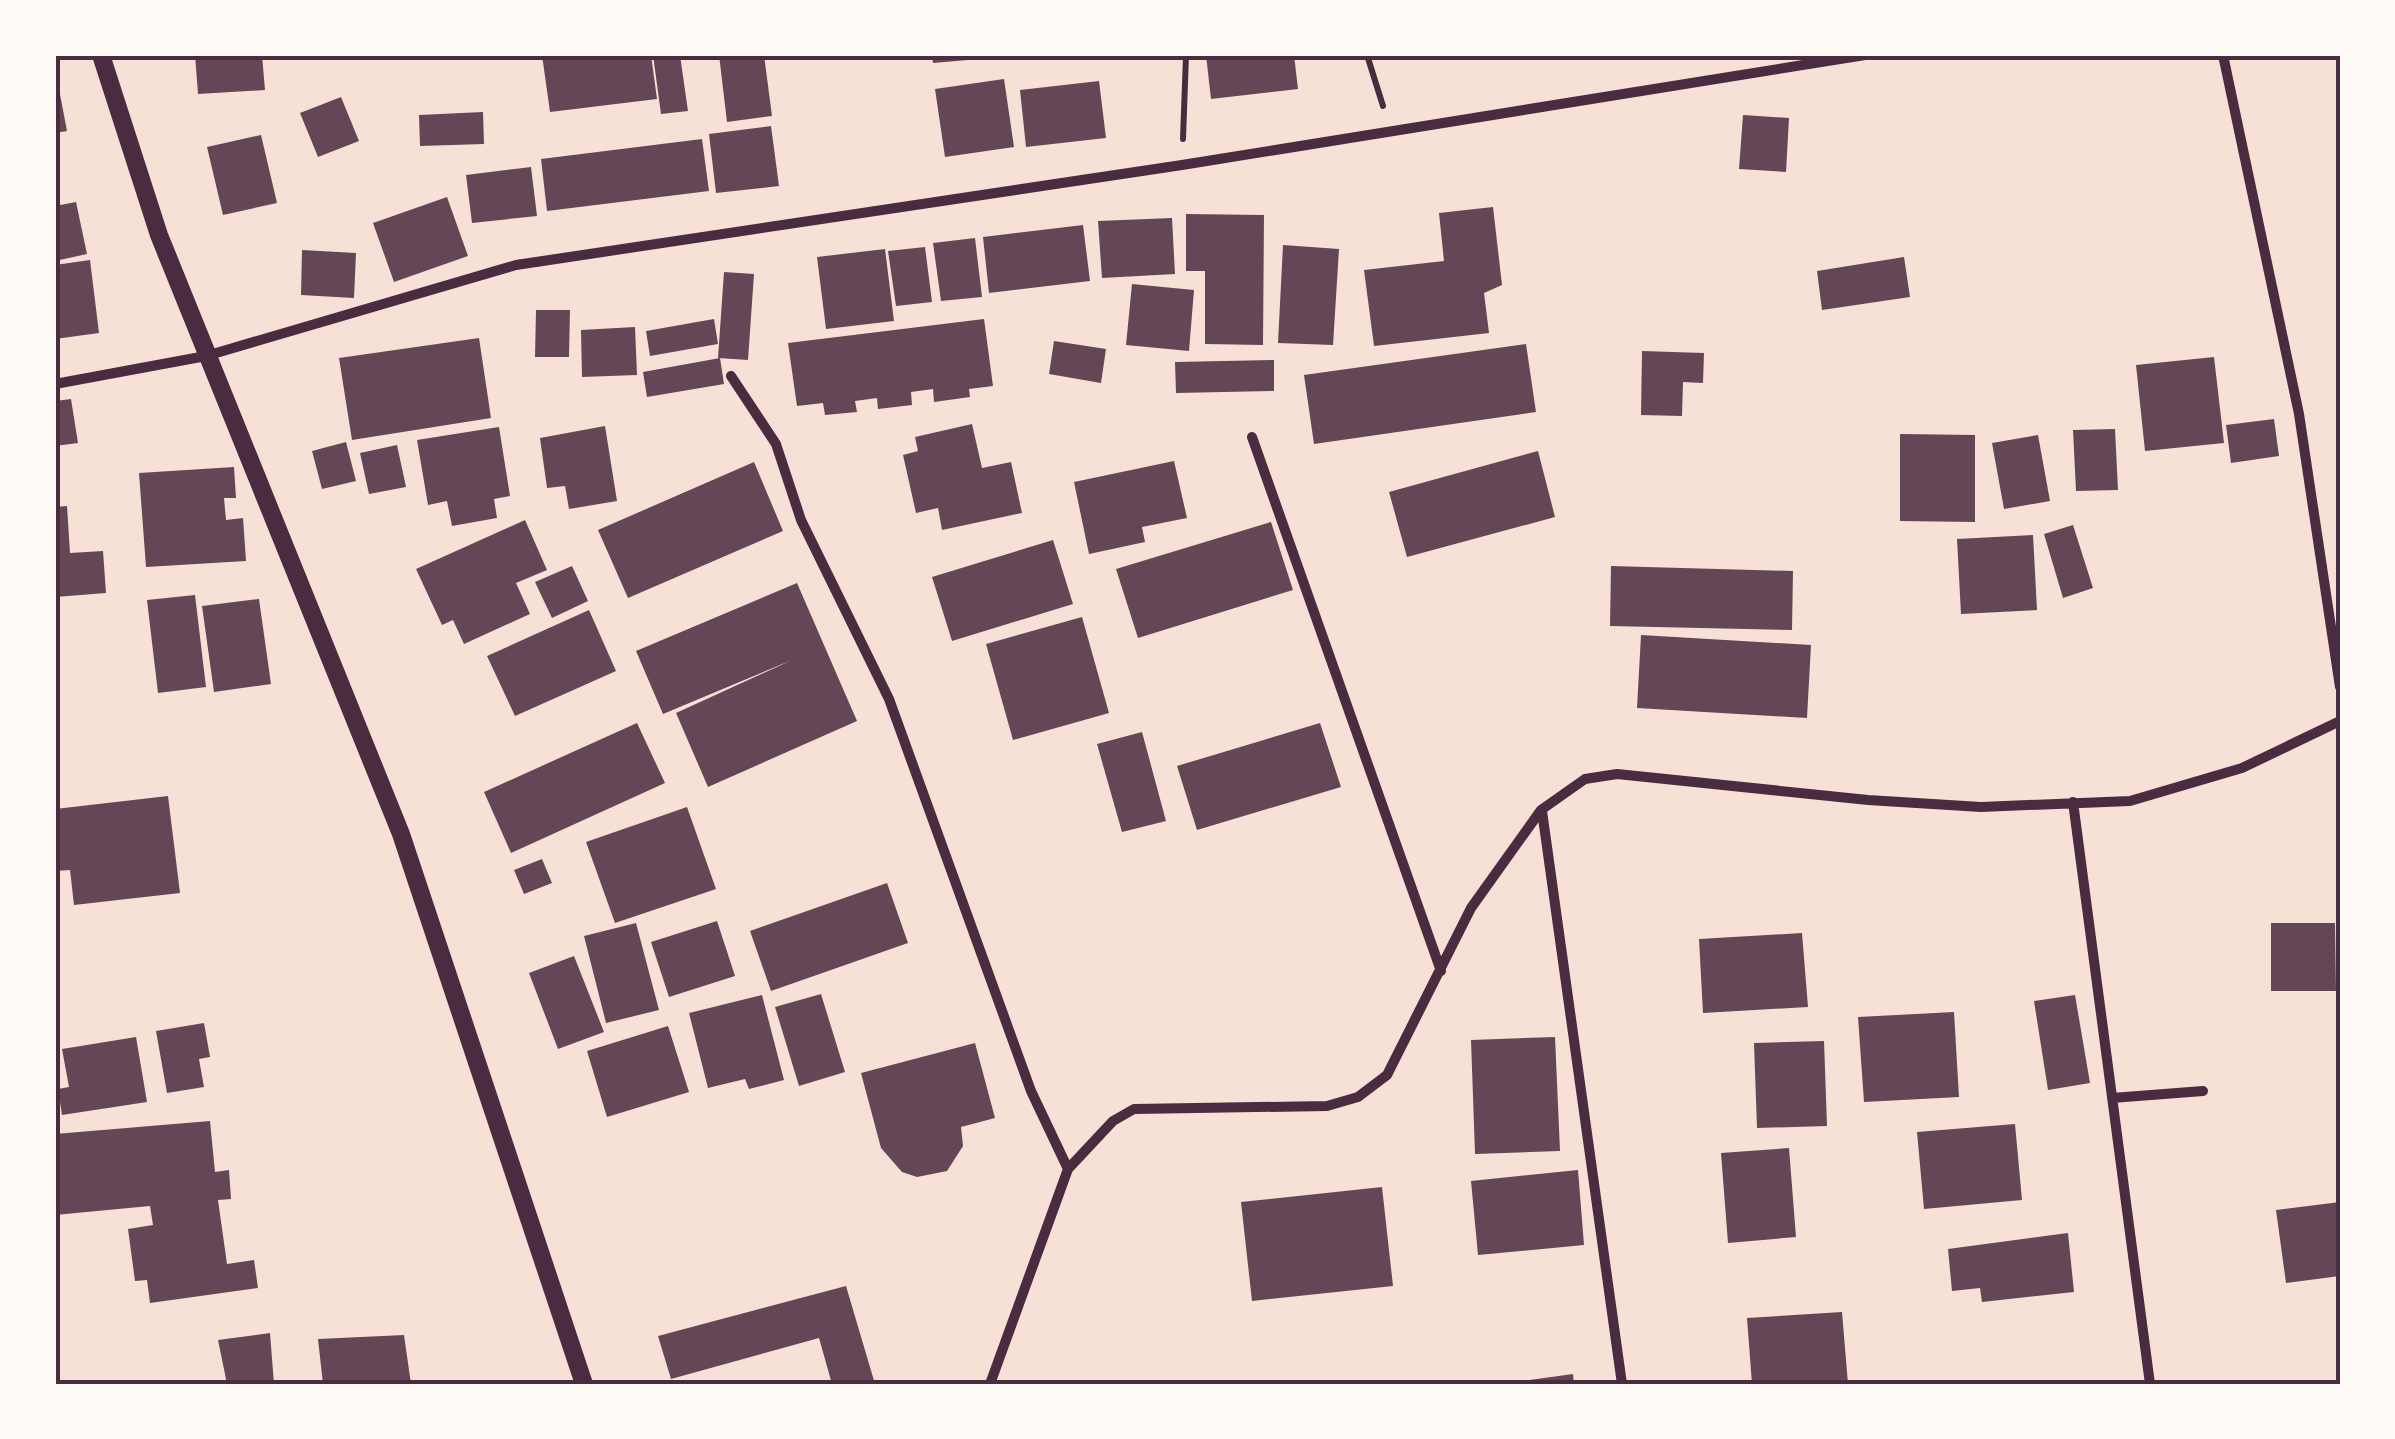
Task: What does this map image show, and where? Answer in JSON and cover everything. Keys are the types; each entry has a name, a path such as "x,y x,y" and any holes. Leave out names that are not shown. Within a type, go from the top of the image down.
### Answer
{"street":[{"path":"101,55 159,235 400,834 584,1384"},
{"path":"55,384 206,356 516,265 1182,165 1865,55"},
{"path":"2223,55 2299,414 2340,686"},
{"path":"731,376 776,444 800,520 889,699 1031,1092 1068,1169"},
{"path":"1252,437 1441,972"},
{"path":"990,1384 1068,1169 1112,1120 1134,1109 1327,1106 1358,1097 1386,1075 1471,908 1541,810 1586,779 1617,774 1886,801 1981,806 2130,801 2242,768 2340,720"},
{"path":"2073,802 2150,1384"},
{"path":"1541,810 1622,1384"},
{"path":"2112,1098 2203,1091"}],"path":[{"path":"1182,165 1186,55"},
{"path":"1367,55 1391,131"}],"building":[{"path":"195,55 262,55 265,90 198,94"},
{"path":"542,55 651,55 657,99 550,112"},
{"path":"653,55 680,55 688,111 661,114"},
{"path":"719,55 764,55 772,116 727,122"},
{"path":"932,55 991,55 991,58 933,63"},
{"path":"1206,55 1294,55 1298,89 1211,99"},
{"path":"55,68 67,131 55,133"},
{"path":"1004,79 1014,147 945,157 935,89"},
{"path":"1099,81 1106,138 1026,147 1020,90"},
{"path":"341,97 359,141 318,157 300,113"},
{"path":"483,112 484,144 420,146 419,115"},
{"path":"1743,115 1789,118 1786,172 1739,169"},
{"path":"771,126 779,186 716,193 709,134"},
{"path":"261,135 277,203 223,215 207,147"},
{"path":"702,139 709,191 547,211 541,159"},
{"path":"531,167 537,216 472,223 466,175"},
{"path":"447,197 468,256 394,282 373,223"},
{"path":"76,202 87,254 55,261 55,206"},
{"path":"1493,207 1502,285 1484,293 1489,333 1374,346 1364,270 1444,261 1439,213"},
{"path":"1186,214 1264,215 1263,345 1205,344 1205,271 1186,271"},
{"path":"1172,218 1175,274 1102,278 1098,221"},
{"path":"1083,225 1090,281 989,293 983,237"},
{"path":"975,238 982,297 941,301 933,243"},
{"path":"1283,245 1339,249 1333,345 1278,343"},
{"path":"925,247 932,302 896,306 888,251"},
{"path":"885,249 894,321 826,329 817,257"},
{"path":"302,250 356,253 354,298 301,295"},
{"path":"1904,257 1910,297 1822,310 1817,271"},
{"path":"90,260 99,333 55,339 55,265"},
{"path":"724,272 754,274 748,360 718,358"},
{"path":"1132,284 1194,290 1189,351 1126,345"},
{"path":"536,310 570,310 569,357 535,357"},
{"path":"714,319 718,344 650,356 646,331"},
{"path":"984,319 993,386 969,389 970,397 934,402 933,389 911,392 912,405 878,409 877,398 855,401 857,412 825,415 823,403 797,406 788,343"},
{"path":"635,327 637,375 582,377 581,330"},
{"path":"479,338 491,418 352,440 339,358"},
{"path":"1054,341 1106,349 1101,383 1049,374"},
{"path":"1526,344 1536,412 1314,444 1304,375"},
{"path":"1642,351 1704,353 1703,383 1683,382 1682,416 1641,415"},
{"path":"2214,357 2224,443 2145,451 2136,365"},
{"path":"720,358 724,384 647,397 643,372"},
{"path":"1274,360 1274,391 1176,393 1175,362"},
{"path":"71,399 78,443 55,446 55,401"},
{"path":"2274,419 2279,456 2231,463 2226,425"},
{"path":"972,424 982,468 1011,462 1022,513 942,530 938,508 916,513 903,455 918,451 915,437"},
{"path":"605,426 617,501 569,509 565,486 547,488 540,438"},
{"path":"499,427 510,496 494,499 497,518 452,526 447,501 428,505 417,440"},
{"path":"2115,429 2118,490 2076,491 2073,430"},
{"path":"1900,434 1975,435 1975,522 1900,521"},
{"path":"2038,435 2050,501 2004,509 1992,443"},
{"path":"346,442 356,481 322,489 312,451"},
{"path":"397,445 406,487 369,494 360,453"},
{"path":"1538,451 1555,517 1407,557 1389,492"},
{"path":"1174,461 1187,518 1142,527 1145,542 1089,554 1074,482"},
{"path":"754,462 783,531 628,598 598,530"},
{"path":"234,467 236,498 224,498 226,520 243,518 246,561 146,567 139,473"},
{"path":"67,506 70,553 103,551 106,593 55,597 55,507"},
{"path":"525,520 547,570 516,583 530,614 464,644 453,620 442,625 416,569"},
{"path":"1271,522 1293,590 1138,638 1116,569"},
{"path":"2073,525 2093,588 2063,598 2044,534"},
{"path":"2033,535 2037,610 1961,614 1957,539"},
{"path":"1053,540 1073,604 952,641 932,577"},
{"path":"572,566 588,601 552,618 535,582"},
{"path":"1611,566 1793,571 1792,630 1610,626"},
{"path":"797,583 857,721 708,787 676,713 792,660 663,714 636,651"},
{"path":"195,595 206,687 158,693 147,600"},
{"path":"259,599 271,684 214,692 202,606"},
{"path":"589,610 616,671 515,716 487,656"},
{"path":"1082,617 1109,713 1013,740 986,644"},
{"path":"1641,635 1811,645 1807,718 1637,708"},
{"path":"637,723 665,783 511,853 484,792"},
{"path":"1320,723 1341,787 1197,830 1177,766"},
{"path":"1142,732 1166,821 1122,832 1097,744"},
{"path":"168,796 180,893 74,905 70,870 55,871 55,809"},
{"path":"687,807 716,889 615,923 586,842"},
{"path":"542,859 552,883 524,894 514,870"},
{"path":"887,883 908,943 771,991 750,931"},
{"path":"717,921 735,976 669,997 651,942"},
{"path":"636,923 659,1010 606,1023 584,936"},
{"path":"2271,923 2335,923 2336,991 2271,991"},
{"path":"1802,933 1808,1007 1703,1013 1699,939"},
{"path":"574,956 604,1032 558,1049 529,973"},
{"path":"821,994 845,1072 799,1086 775,1007"},
{"path":"762,995 784,1080 749,1089 745,1079 708,1088 689,1013"},
{"path":"2075,995 2090,1083 2048,1090 2034,1001"},
{"path":"1954,1012 1959,1097 1864,1102 1858,1017"},
{"path":"204,1023 210,1057 199,1059 204,1087 167,1093 156,1031"},
{"path":"668,1026 689,1092 607,1117 587,1051"},
{"path":"136,1037 147,1102 62,1115 58,1089 69,1087 62,1049"},
{"path":"1555,1037 1560,1151 1475,1154 1471,1040"},
{"path":"1824,1041 1827,1126 1757,1128 1754,1043"},
{"path":"975,1043 995,1118 961,1127 963,1146 947,1171 917,1177 902,1172 881,1148 861,1073"},
{"path":"210,1121 215,1172 229,1170 231,1199 218,1200 227,1264 254,1260 258,1288 150,1303 147,1280 135,1281 128,1229 153,1225 150,1206 55,1215 55,1134"},
{"path":"2015,1124 2022,1200 1924,1209 1917,1132"},
{"path":"1789,1148 1796,1237 1728,1243 1721,1153"},
{"path":"1578,1170 1584,1245 1478,1255 1471,1181"},
{"path":"1382,1187 1393,1286 1252,1301 1241,1202"},
{"path":"2340,1202 2340,1276 2286,1283 2276,1210"},
{"path":"2068,1233 2074,1292 1982,1302 1980,1288 1952,1291 1948,1249"},
{"path":"846,1286 875,1384 832,1384 819,1338 671,1379 658,1336"},
{"path":"1842,1312 1848,1384 1752,1384 1747,1318"},
{"path":"270,1333 274,1384 227,1384 218,1340"},
{"path":"404,1335 411,1384 323,1384 318,1339"},
{"path":"1573,1374 1574,1384 1515,1384 1515,1382"}]}
